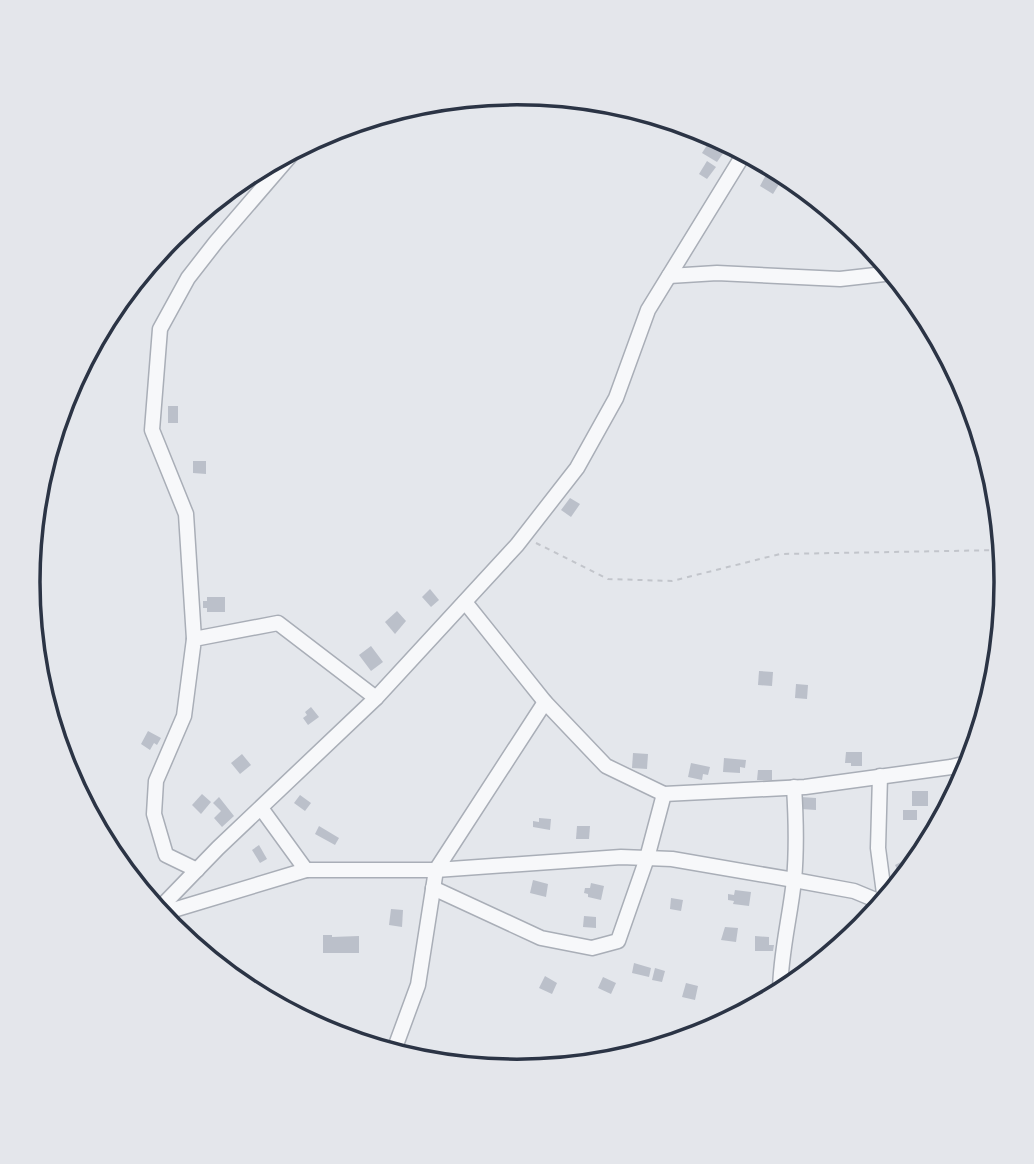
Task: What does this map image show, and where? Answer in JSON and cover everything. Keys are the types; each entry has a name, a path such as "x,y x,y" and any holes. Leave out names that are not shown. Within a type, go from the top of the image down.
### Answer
{"street":[{"path":"166,904 197,870 376,698 524,536 577,468 616,398 648,310 740,161"},
{"path":"197,870 166,855 154,814 156,780 184,716 194,639 187,514 152,430 160,329 188,278 279,169"},
{"path":"669,276 717,273 839,279 880,274"},
{"path":"465,602 545,702 606,766 664,794 794,787 956,766"},
{"path":"194,639 278,623 376,698"},
{"path":"396,1044 418,985 436,870 545,702"},
{"path":"880,776 878,848 882,887"},
{"path":"780,979 794,880 797,832 794,787"},
{"path":"433,888 541,938 592,948 618,941 647,858 664,794"},
{"path":"261,808 306,870"},
{"path":"170,908 306,870 436,870 621,858 672,859 854,891 873,898"}],"path":[{"path":"524,536 608,579 672,581 780,554 993,550"}],"building":[{"path":"707,145 724,152 717,162 702,153"},
{"path":"707,161 716,167 707,179 699,174"},
{"path":"766,176 779,184 773,194 760,186"},
{"path":"168,406 178,406 178,423 168,423"},
{"path":"193,461 206,461 206,474 193,473"},
{"path":"570,498 580,504 571,517 561,510"},
{"path":"430,589 439,600 431,607 422,597"},
{"path":"207,597 225,597 225,612 207,612 207,608 203,608 203,601 207,601"},
{"path":"397,611 406,621 395,634 385,622"},
{"path":"371,646 383,662 371,671 359,655"},
{"path":"759,671 773,672 772,686 758,685"},
{"path":"796,684 808,685 807,699 795,698"},
{"path":"311,707 319,717 308,725 303,718"},
{"path":"148,731 161,738 150,750 141,744"},
{"path":"846,752 862,752 862,766 845,763"},
{"path":"633,753 648,754 647,769 632,768"},
{"path":"242,754 251,765 240,774 231,763"},
{"path":"724,758 746,760 745,768 740,767 740,773 723,772"},
{"path":"691,763 710,767 708,775 703,774 702,780 688,777"},
{"path":"758,770 772,770 772,780 757,780"},
{"path":"912,791 928,791 928,806 912,806"},
{"path":"202,794 211,802 201,814 192,805"},
{"path":"300,795 311,803 305,811 294,803"},
{"path":"219,797 234,816 222,827 214,818 221,811 213,803"},
{"path":"801,797 816,798 816,810 801,809"},
{"path":"903,810 917,810 917,820 903,820"},
{"path":"539,818 551,819 550,830 533,827 533,821 539,822"},
{"path":"319,826 339,838 335,845 315,834"},
{"path":"577,826 590,826 589,839 576,839"},
{"path":"259,845 267,859 260,863 252,850"},
{"path":"533,880 548,884 546,897 530,893"},
{"path":"591,883 604,886 601,900 588,897 588,894 584,893"},
{"path":"735,890 751,892 749,906 733,904 734,901 728,900 728,894 734,895"},
{"path":"671,898 683,900 681,911 670,909"},
{"path":"391,909 403,910 402,927 389,925"},
{"path":"584,916 596,917 596,928 583,927"},
{"path":"725,927 738,928 736,942 721,940"},
{"path":"323,935 359,936 359,953 323,953"},
{"path":"755,936 769,937 769,945 774,945 773,951 755,951"},
{"path":"634,963 651,968 649,977 632,973"},
{"path":"655,968 665,971 662,982 652,980"},
{"path":"545,976 557,983 552,994 539,988"},
{"path":"603,977 616,983 611,994 598,988"},
{"path":"686,983 698,986 695,1000 682,997"}]}
